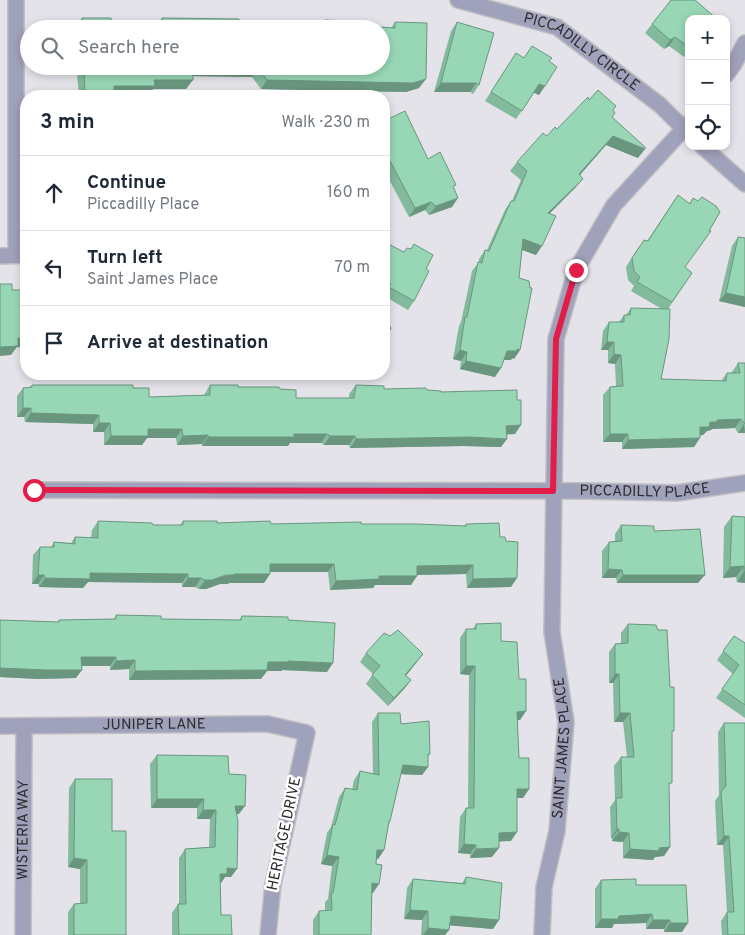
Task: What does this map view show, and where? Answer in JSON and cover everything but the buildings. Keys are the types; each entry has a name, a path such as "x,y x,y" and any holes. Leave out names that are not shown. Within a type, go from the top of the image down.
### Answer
{"street":[{"path":"16,0 20,204"},
{"name":"PICCADILLY CIRCLE","path":"458,0 557,27 660,105 685,127"},
{"path":"730,70 745,43"},
{"name":"SAINT JAMES PLACE","path":"542,935 544,887 557,831 566,722 552,632 556,339 576,270 614,205 685,131"},
{"path":"707,150 745,184"},
{"path":"0,256 20,255"},
{"name":"PICCADILLY PLACE","path":"34,490 677,493 745,483"},
{"name":"JUNIPER LANE","path":"0,726 268,724 307,733"},
{"name":"WISTERIA WAY","path":"23,935 24,726"},
{"name":"HERITAGE DRIVE","path":"268,935 273,884 307,733"}],"route":[{"path":"34,490 553,491 556,339 576,270"}]}
